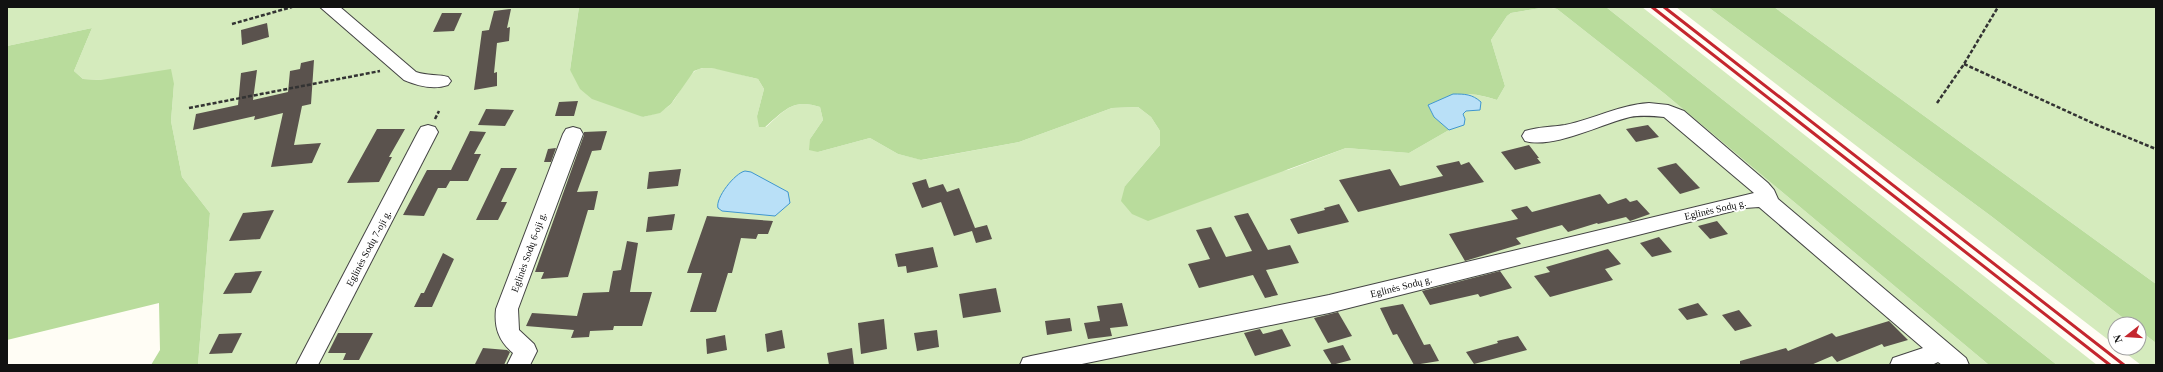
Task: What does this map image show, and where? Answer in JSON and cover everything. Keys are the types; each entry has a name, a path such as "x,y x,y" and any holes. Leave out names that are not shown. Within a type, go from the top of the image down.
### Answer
{"street":[{"path":"329,7 395,64 420,80 442,81"},
{"path":"1532,136 1567,131 1629,111 1649,109 1668,112 1677,116 1761,188 1766,195 1768,202 1958,365"},
{"name":"Eglinės Sodų 7-oji g.","path":"307,365 428,132"},
{"name":"Eglinės Sodų 6-oji g.","path":"518,365 526,350 512,339 506,330 505,321 507,309 573,134"},
{"name":"Eglinės Sodų g.","path":"1031,365 1329,304 1745,202 1759,200 1768,202"},
{"path":"1901,365 1920,360 1939,350"}],"path":[{"path":"232,24 292,7"},
{"path":"1937,103 1964,64 1998,7"},
{"path":"189,108 376,72 395,64"},
{"path":"1964,64 2097,125 2156,149"}],"green space":[{"path":"7,7 579,7 570,70 643,117 668,107 675,99 688,77 697,70 703,68 716,68 758,79 764,89 757,116 766,127 790,107 803,104 820,107 823,120 810,139 818,152 870,138 898,154 922,160 1019,142 1112,108 1138,107 1151,117 1160,131 1160,145 1125,186 1288,170 1346,148 1409,153 1449,130 1434,117 1428,105 1447,97 1462,94 1477,95 1497,100 1505,86 1491,40 1507,16 1511,13 1547,7 1557,9 1665,94 1989,365 198,365 210,213 182,177 171,121 174,84 83,79 74,71 92,28 7,46"},
{"path":"579,7 1547,7 1511,13 1507,16 1491,40 1505,86 1497,100 1477,95 1462,94 1447,97 1428,105 1434,117 1449,130 1409,153 1346,148 1148,221 1132,214 1121,201 1125,186 1160,145 1160,131 1151,117 1138,107 1112,108 1019,142 921,160 898,154 870,138 818,152 809,150 810,139 823,120 820,107 803,104 796,105 784,111 765,127 759,127 757,116 764,89 758,79 712,68 702,68 694,71 671,104 660,113 643,117 592,99 580,89 570,70"},
{"path":"1549,7 1606,7 2057,365 1989,365 1665,94 1557,9"},
{"path":"1606,7 1642,7 2097,365 2057,365"},
{"path":"1676,7 1708,7 1991,216 2121,316 2107,316 2107,339"},
{"path":"1708,7 1774,7 2156,284 2156,343 2147,336 2147,316 2121,316 1991,216"},
{"path":"1774,7 2156,7 2156,284"},
{"path":"92,28 74,71 83,79 101,80 171,69 174,84 171,121 182,177 210,213 198,365 151,365 160,350 159,303 7,340 7,46"},
{"path":"2147,336 2156,343 2156,365 2141,365 2129,356 2147,356"}],"water":[{"path":"1453,94 1475,97 1481,102 1480,110 1466,111 1463,114 1465,119 1464,125 1449,130 1434,117 1428,105"},
{"path":"745,171 751,172 788,192 790,203 775,216 722,211 718,208 718,204 723,192 736,176"}],"building":[{"path":"511,9 507,28 510,27 509,41 497,43 494,73 497,72 497,86 474,90 482,31 489,30 494,11"},
{"path":"442,13 462,13 454,31 433,32"},
{"path":"267,23 269,37 242,45 241,30"},
{"path":"314,60 311,104 302,106 294,145 321,143 312,163 271,167 283,113 254,120 255,116 193,130 196,114 238,105 241,73 257,70 253,100 288,92 290,71 300,69 301,63"},
{"path":"578,101 574,116 555,116 559,102"},
{"path":"486,109 514,110 505,126 478,125"},
{"path":"1648,125 1659,137 1636,142 1626,129"},
{"path":"377,129 405,129 389,157 392,157 379,182 347,183"},
{"path":"470,131 486,132 474,154 481,154 468,181 450,181 446,188 438,188 424,216 403,215 427,170 451,170"},
{"path":"607,131 601,150 592,151 577,192 598,191 594,210 588,210 568,277 541,279 544,272 535,272 584,132"},
{"path":"1529,145 1541,163 1515,170 1501,152"},
{"path":"556,148 551,162 544,162 548,149"},
{"path":"1459,161 1461,165 1469,162 1484,182 1358,212 1339,180 1390,169 1400,186 1443,176 1436,166"},
{"path":"1676,163 1700,188 1680,194 1657,168"},
{"path":"501,168 517,168 501,202 507,202 498,220 476,220"},
{"path":"681,169 678,186 647,189 649,172"},
{"path":"926,179 929,188 943,184 947,192 959,188 975,228 987,225 992,239 976,243 972,231 954,236 941,202 922,208 912,183"},
{"path":"1600,194 1608,204 1626,198 1630,202 1637,200 1650,214 1630,221 1626,217 1597,223 1568,232 1562,225 1516,238 1521,244 1465,261 1449,234 1518,219 1511,210 1527,206 1532,212"},
{"path":"1339,204 1349,222 1298,234 1290,219 1325,210 1324,208"},
{"path":"274,210 260,239 229,241 243,213"},
{"path":"1248,213 1268,250 1290,245 1299,263 1266,270 1278,295 1265,298 1253,275 1199,288 1188,264 1210,259 1196,230 1211,227 1226,257 1252,251 1234,216"},
{"path":"675,214 672,230 646,232 648,217"},
{"path":"707,216 773,221 768,234 758,234 756,239 741,238 732,273 728,273 716,312 690,312 702,273 687,273"},
{"path":"1717,221 1728,234 1710,239 1698,226"},
{"path":"1659,237 1672,252 1652,257 1640,243"},
{"path":"627,241 638,243 630,292 652,292 642,326 614,326 613,330 590,331 589,337 571,338 574,330 526,326 532,313 577,316 583,293 609,292 613,271 621,270"},
{"path":"933,247 938,267 907,273 906,266 898,267 895,254"},
{"path":"1608,249 1621,264 1605,269 1613,280 1550,297 1534,276 1550,272 1546,267"},
{"path":"443,253 454,259 432,307 414,307 421,293 424,293"},
{"path":"262,271 251,293 223,294 235,273"},
{"path":"1500,271 1512,288 1480,297 1478,294 1430,305 1422,291"},
{"path":"996,288 1001,312 963,318 959,294"},
{"path":"1122,303 1128,326 1110,328 1112,336 1088,339 1084,323 1100,321 1097,306"},
{"path":"1698,303 1708,315 1687,320 1678,309"},
{"path":"1403,304 1424,345 1430,344 1439,361 1414,365 1397,334 1393,335 1380,308"},
{"path":"1739,310 1752,326 1735,331 1722,315"},
{"path":"1338,312 1352,336 1328,343 1314,318"},
{"path":"1070,318 1072,331 1047,335 1045,321"},
{"path":"884,319 887,349 861,354 858,323"},
{"path":"1889,321 1908,340 1884,347 1882,344 1837,362 1832,356 1811,365 1740,365 1740,361 1786,348 1788,351 1832,333 1836,337"},
{"path":"1260,329 1263,334 1282,329 1291,346 1255,356 1244,333"},
{"path":"782,330 785,348 767,352 765,334"},
{"path":"937,330 939,347 917,351 914,333"},
{"path":"242,333 232,353 209,354 219,334"},
{"path":"338,333 373,333 359,360 343,360 346,353 328,353"},
{"path":"725,335 727,350 707,354 706,339"},
{"path":"1518,336 1527,350 1474,364 1466,352 1498,343 1497,341"},
{"path":"1343,345 1351,360 1332,365 1323,350"},
{"path":"483,348 507,350 510,352 504,365 475,364"},
{"path":"852,348 854,365 829,365 827,353"}],"railway":[{"path":"1652,7 2110,365"},
{"path":"1664,7 2124,365"}]}
